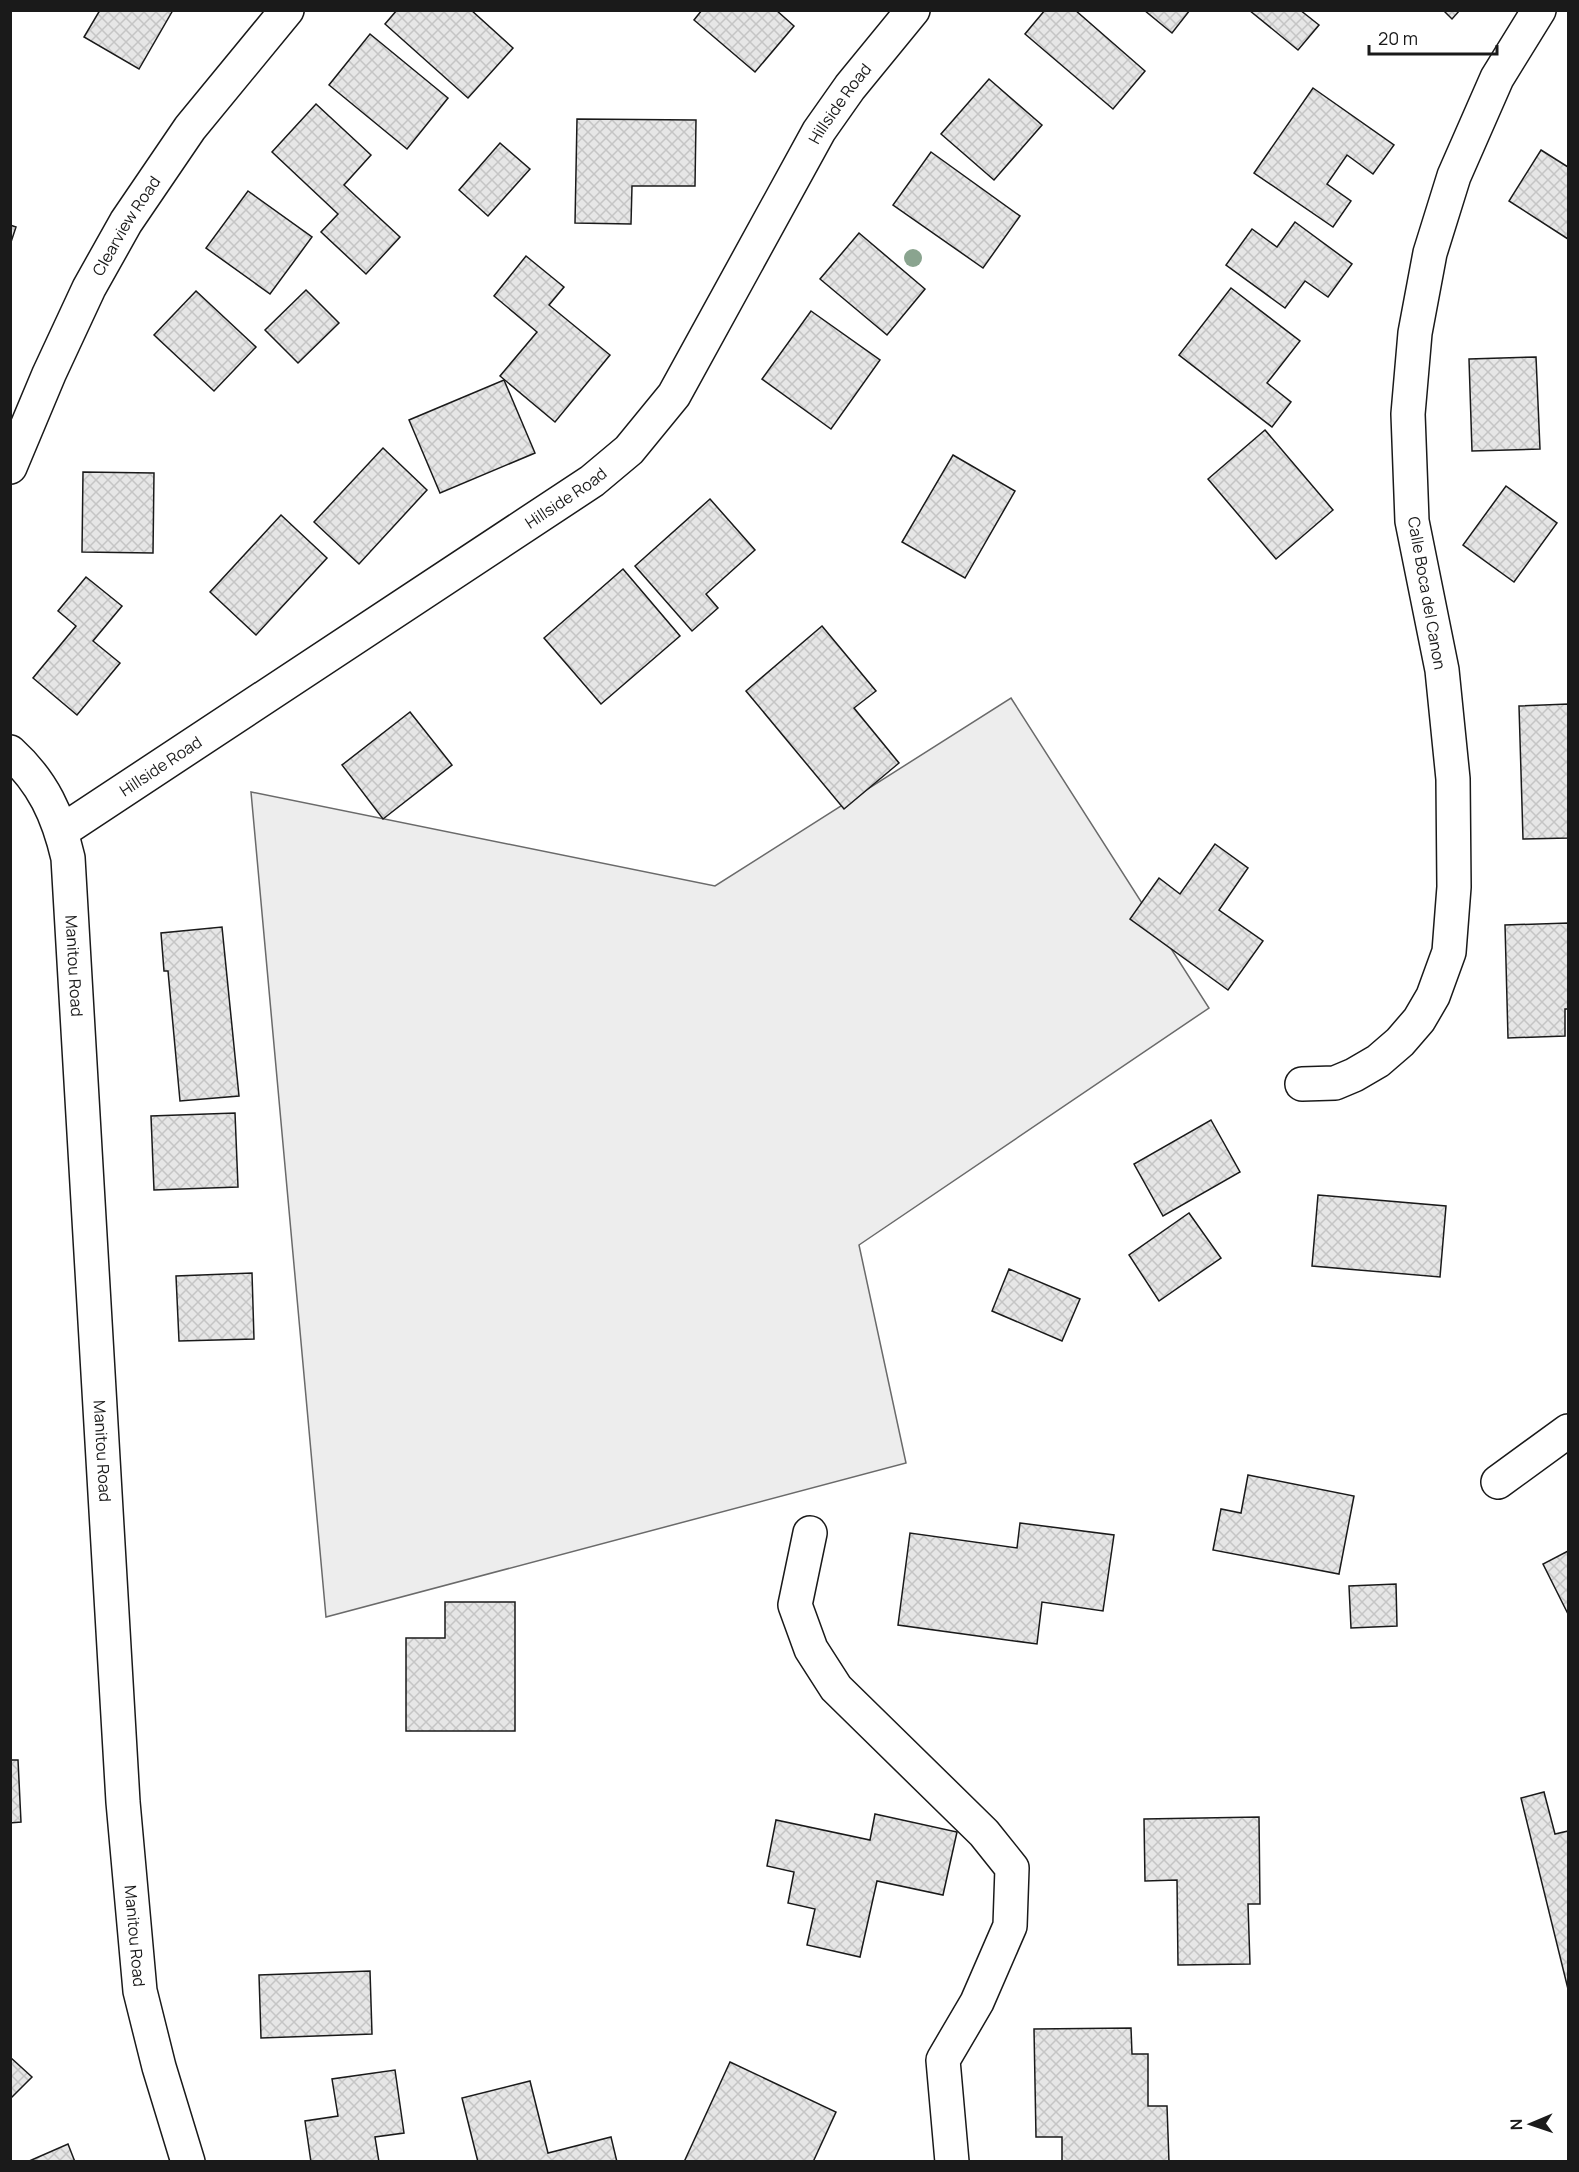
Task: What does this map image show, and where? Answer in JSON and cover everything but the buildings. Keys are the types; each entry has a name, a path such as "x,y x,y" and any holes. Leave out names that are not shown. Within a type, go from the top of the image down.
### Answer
{"street":[{"name":"Clearview Road","path":"10,467 49,374 89,288 126,222 190,128 287,10"},
{"name":"Hillside Road","path":"62,831 592,481 629,450 674,395 819,131 850,87 913,10"},
{"name":"Calle Boca del Canon","path":"1302,1084 1335,1083 1354,1075 1378,1061 1400,1042 1419,1020 1433,996 1449,952 1454,886 1453,778 1442,670 1412,521 1408,414 1415,333 1430,253 1454,176 1497,78 1539,10"},
{"name":"Manitou Road","path":"10,752 25,765 42,787 62,831 68,858 123,1802 140,1992 159,2067 188,2162"},
{"path":"1498,1482 1569,1431"},
{"path":"810,1533 795,1605 812,1649 836,1688 984,1833 1012,1868 1010,1926 977,2002 943,2060 951,2162"}],"shaded area":[{"path":"1011,698 1209,1008 859,1245 906,1463 326,1617 251,792 715,886"}]}
